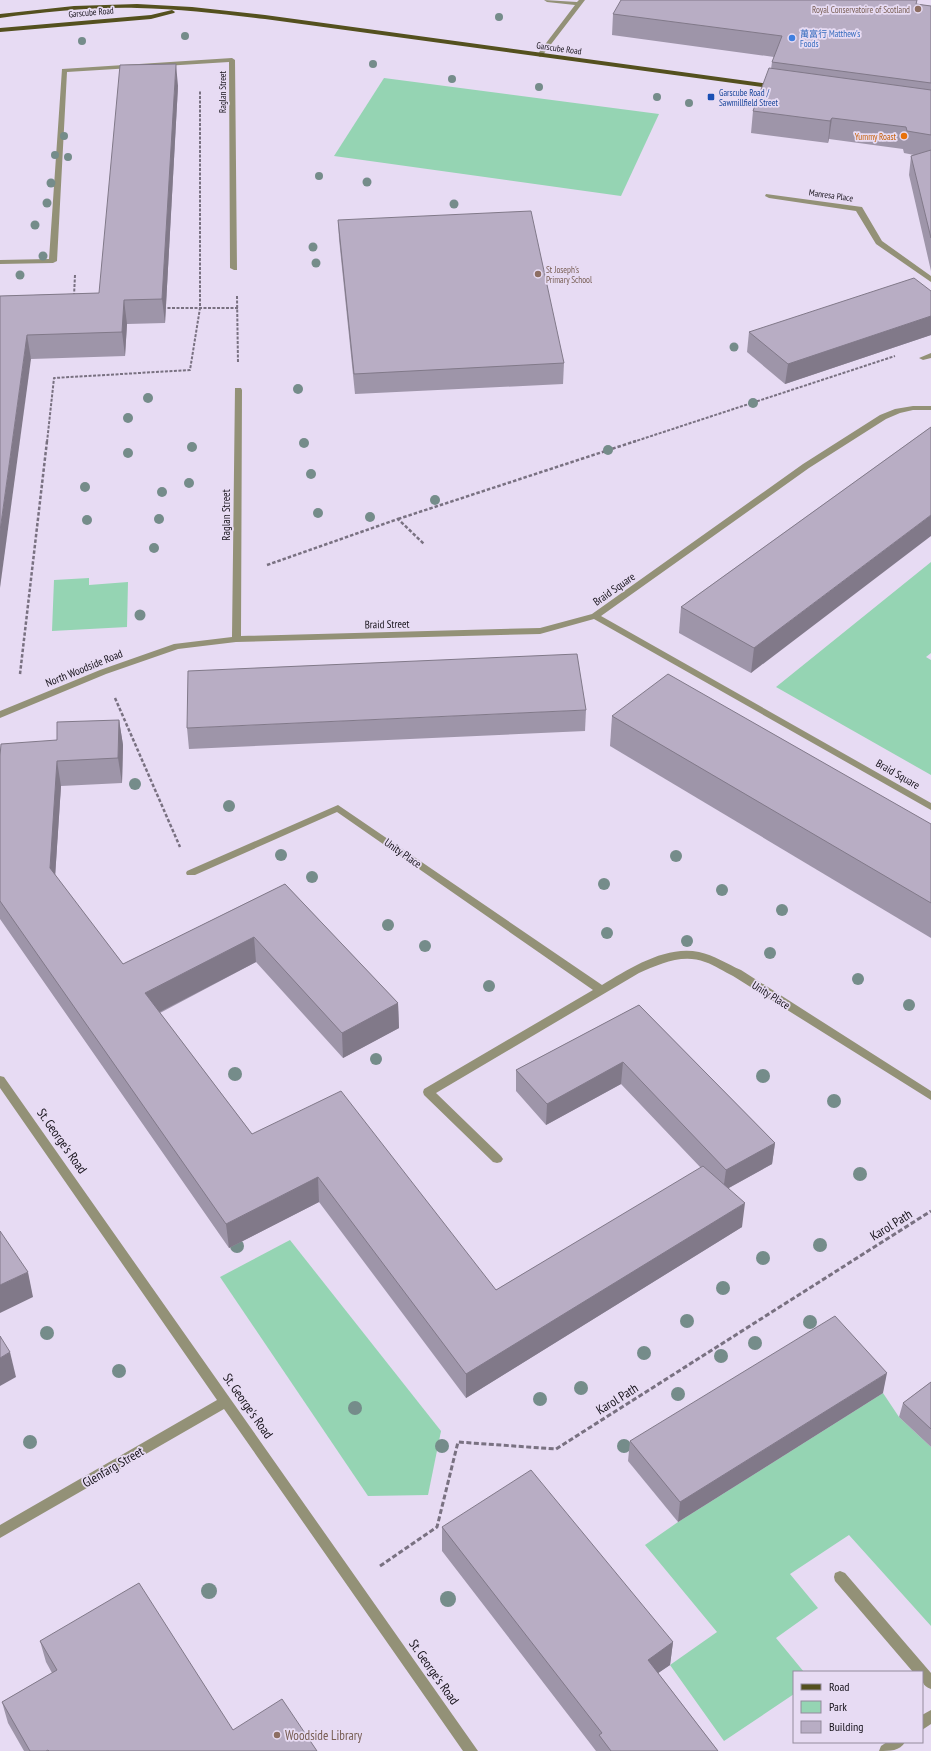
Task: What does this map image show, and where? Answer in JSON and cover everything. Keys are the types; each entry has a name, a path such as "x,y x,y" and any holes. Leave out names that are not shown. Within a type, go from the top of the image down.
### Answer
{"main road":[{"name":"Garscube Road","path":"0,16 57,9 119,6 184,9 265,17 783,88"},
{"name":"Garscube Road","path":"0,30 151,17 184,9"}],"street":[{"path":"547,0 581,2"},
{"path":"540,55 581,2"},
{"name":"Raglan Street","path":"0,262 53,261 64,70 232,60 234,268"},
{"name":"Manresa Place","path":"769,196 859,209 879,242 931,280"},
{"path":"923,358 931,355"},
{"name":"Raglan Street","path":"236,639 238,390"},
{"name":"Braid Square","path":"931,408 913,408 898,411 876,420 806,466 596,616 931,807"},
{"name":"Braid Street","path":"177,646 236,639 540,631 596,616"},
{"name":"North Woodside Road","path":"0,715 103,672 177,646"},
{"name":"Unity Place","path":"191,873 338,808 600,989"},
{"name":"Unity Place","path":"497,1159 428,1092 600,989 653,962 680,955 705,958 737,974 931,1096"},
{"name":"St. George's Road","path":"0,1080 471,1751"},
{"name":"Glenfarg Street","path":"0,1532 226,1401"},
{"path":"840,1577 921,1671"},
{"path":"923,1673 931,1683"},
{"path":"923,1722 931,1716"},
{"path":"886,1751 897,1743"}],"path":[{"path":"16,708 54,378 190,370 200,308 200,87"},
{"path":"234,268 238,308 238,390"},
{"path":"73,301 76,269"},
{"path":"157,308 238,308"},
{"path":"237,576 398,519 901,354"},
{"path":"398,519 424,544"},
{"path":"103,672 191,873"},
{"name":"Karol Path","path":"354,1584 437,1527 458,1442 556,1450 931,1211"}],"green space":[{"path":"384,78 659,114 621,196 334,156"},
{"path":"931,562 931,653 926,657 931,660 931,775 776,687"},
{"path":"89,578 89,585 128,582 127,627 52,631 54,580"},
{"path":"290,1240 441,1431 428,1495 368,1496 220,1277"},
{"path":"883,1393 899,1417 931,1447 931,1626 849,1535 790,1574 818,1608 776,1638 803,1671 793,1671 793,1695 724,1741 670,1665 717,1632 645,1545 678,1522"}],"building":[{"path":"621,0 917,0 916,4 931,6 931,83 772,62 782,36 613,14"},
{"path":"176,64 162,299 124,300 122,332 27,335 0,531 0,296 99,293 120,65"},
{"path":"769,68 931,90 931,135 907,131 906,127 832,118 830,121 753,111"},
{"path":"931,150 931,238 911,156"},
{"path":"531,211 564,363 354,374 338,220"},
{"path":"914,278 931,291 931,316 788,364 749,332"},
{"path":"931,427 931,515 754,648 681,607"},
{"path":"577,654 586,710 187,728 188,671"},
{"path":"668,674 931,824 931,903 612,716"},
{"path":"119,720 118,758 57,761 50,868 123,964 285,884 398,1003 342,1033 254,937 145,993 252,1134 341,1091 496,1290 703,1166 745,1203 466,1374 318,1177 226,1224 0,901 1,744 57,740 57,722"},
{"path":"639,1005 775,1143 726,1170 623,1062 547,1104 516,1070"},
{"path":"0,1231 28,1272 0,1285"},
{"path":"835,1316 887,1373 680,1502 630,1441"},
{"path":"0,1336 10,1352 0,1358"},
{"path":"931,1382 931,1429 903,1403"},
{"path":"531,1470 673,1642 648,1660 718,1751 611,1751 599,1735 602,1733 442,1527"},
{"path":"139,1583 233,1730 282,1699 317,1751 30,1751 2,1702 57,1670 40,1641"}],"place":[{"name":"Royal Conservatoire of Scotland","path":"918,9"},
{"name":"萬富行 Matthew's Foods","path":"792,38"},
{"name":"Garscube Road / Sawmillfield Street","path":"711,97"},
{"name":"Yummy Roast","path":"904,136"},
{"name":"St Joseph's Primary School","path":"538,274"},
{"name":"Woodside Library","path":"277,1735"}]}
